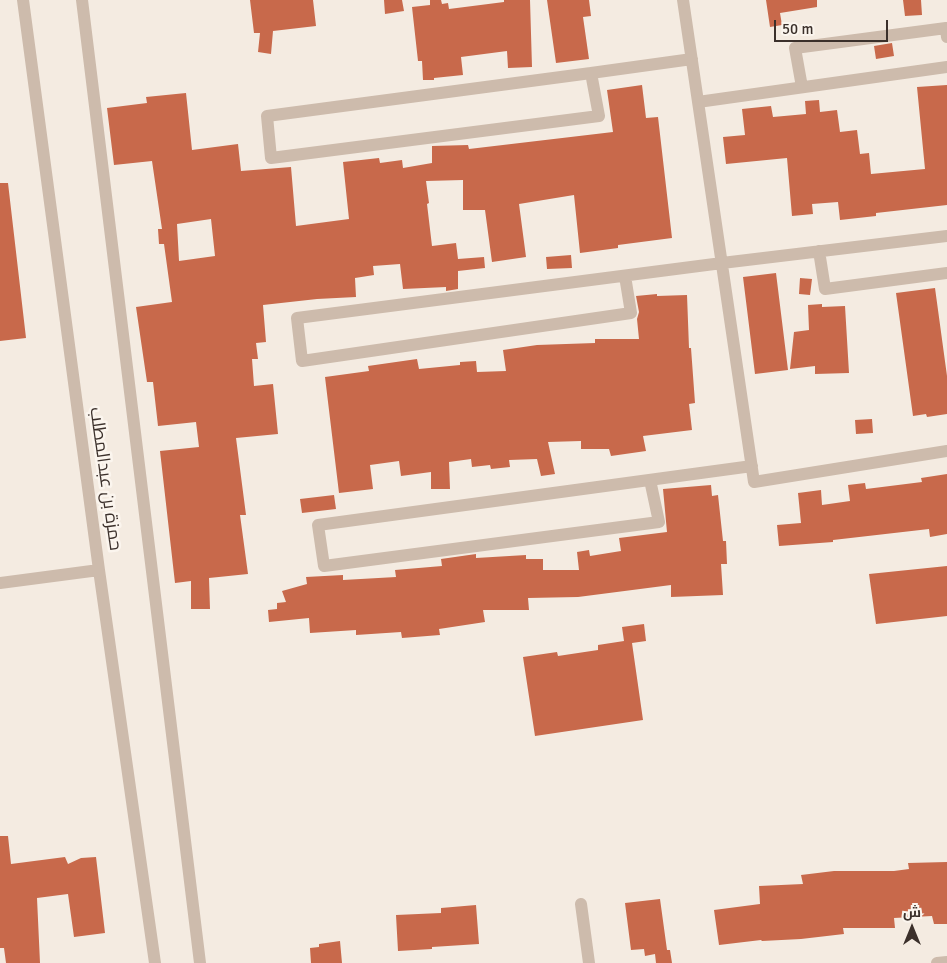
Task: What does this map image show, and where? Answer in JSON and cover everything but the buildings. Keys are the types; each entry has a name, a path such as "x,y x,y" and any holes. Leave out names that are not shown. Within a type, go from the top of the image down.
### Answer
{"street":[{"name":"حمزة بن عبدالمطلب","path":"23,0 99,570 155,963"},
{"name":"حمزة بن عبدالمطلب","path":"82,0 200,963"},
{"path":"683,0 754,482 947,451"},
{"path":"802,87 795,48 946,28 947,38"},
{"path":"591,73 599,116 271,158 267,116 692,59"},
{"path":"698,102 947,67"},
{"path":"625,276 631,313 302,360 297,318 722,263 947,236"},
{"path":"820,251 825,289 947,273"},
{"path":"650,480 658,522 324,566 318,525 752,466"},
{"path":"0,583 99,570"},
{"path":"581,904 589,963"},
{"path":"937,963 947,962"}]}
